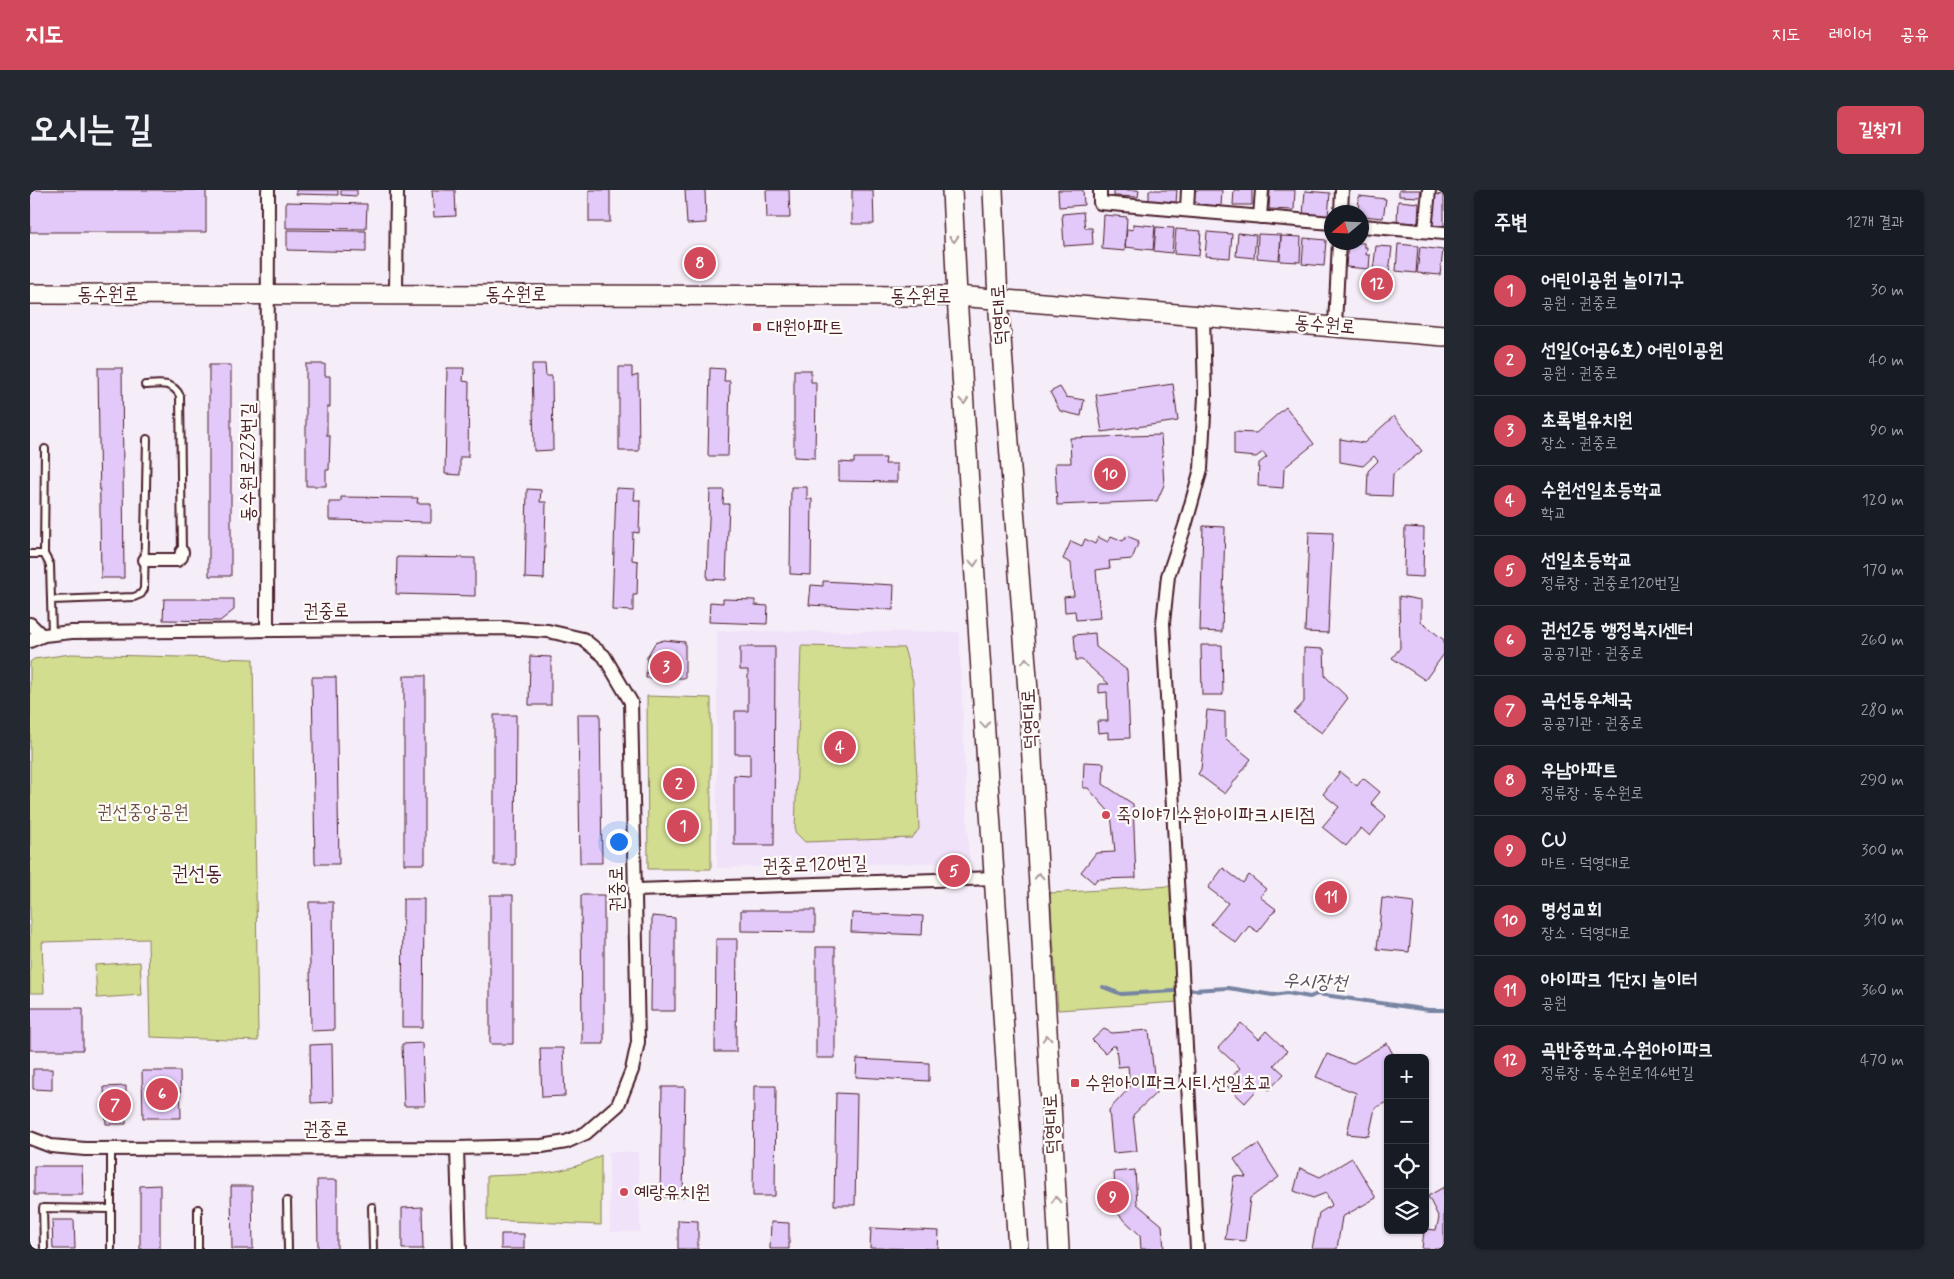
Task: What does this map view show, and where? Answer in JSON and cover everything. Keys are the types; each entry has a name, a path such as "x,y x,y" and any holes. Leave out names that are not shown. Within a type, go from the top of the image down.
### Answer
{"main road":[{"path":"952,190 957,296 1018,1249"},
{"name":"덕영대로","path":"993,190 998,299 1030,704 1058,1249"},
{"name":"동수원로","path":"30,294 396,293 957,296 1444,336"}],"street":[{"name":"동수원로223번길","path":"267,630 268,190"},
{"path":"396,293 397,190"},
{"path":"1100,190 1100,203 1324,222"},
{"path":"1187,210 1188,190"},
{"path":"1260,217 1262,190"},
{"path":"1341,205 1342,190"},
{"path":"1425,231 1428,190"},
{"path":"1369,227 1444,233"},
{"path":"1335,326 1339,250"},
{"path":"1197,1249 1163,623 1168,576 1186,526 1201,469 1206,396 1203,315"},
{"path":"145,560 177,560 182,552"},
{"path":"30,624 41,637"},
{"name":"권중로","path":"30,1138 50,1146 85,1149 542,1146 566,1142 586,1134 618,1105 632,1070 638,1042 631,702 604,656 583,639 548,631 513,628 130,631 41,637"},
{"name":"권중로120번길","path":"636,890 995,878"},
{"path":"457,1148 460,1249"}],"lane":[{"path":"144,385 170,385 174,387 180,396 182,552"},
{"path":"51,600 134,597 144,589 147,439"},
{"path":"41,637 51,600 50,565 44,554 45,449"},
{"path":"30,554 44,554"},
{"path":"110,1148 110,1249"},
{"path":"287,1201 288,1249"},
{"path":"372,1207 373,1249"},
{"path":"44,1249 43,1208 110,1209"},
{"path":"198,1209 198,1249"}],"shaded area":[{"path":"717,631 959,632 969,862 717,868"},
{"name":"예랑유치원","path":"609,1152 638,1152 640,1232 610,1232"}],"green space":[{"path":"801,646 904,648 913,681 919,829 912,838 805,842 795,832"},
{"name":"권선중앙공원","path":"71,654 253,659 258,1041 150,1037 148,939 42,942 44,993 30,993 30,662 34,659"},
{"path":"647,696 711,698 711,869 648,869"},
{"path":"1171,886 1179,1002 1058,1010 1050,893"},
{"path":"140,962 142,995 97,998 95,965"},
{"path":"601,1155 601,1225 487,1220 487,1176 546,1173 573,1167"}],"building":[{"path":"30,190 206,190 206,232 30,232"},
{"path":"296,190 338,190 338,195 296,194"},
{"path":"341,190 357,190 357,196 341,195"},
{"path":"432,190 455,190 456,216 434,217"},
{"path":"589,190 610,190 610,222 589,222"},
{"path":"685,190 705,190 706,223 687,224"},
{"path":"766,190 789,190 790,218 767,218"},
{"path":"852,190 873,190 874,224 852,224"},
{"path":"1058,190 1083,190 1084,205 1059,207"},
{"path":"1114,190 1139,190 1138,197 1114,196"},
{"path":"1149,190 1177,190 1176,203 1149,201"},
{"path":"1195,190 1222,190 1221,206 1200,205 1194,201"},
{"path":"1234,190 1252,190 1252,205 1233,205"},
{"path":"1270,190 1295,190 1294,210 1269,209"},
{"path":"1399,190 1421,190 1420,197 1399,196"},
{"path":"1305,191 1330,193 1329,205 1324,205 1324,217 1303,215"},
{"path":"1433,194 1444,195 1444,226 1430,225"},
{"path":"1359,196 1386,199 1383,218 1369,217 1369,205 1358,205"},
{"path":"1398,201 1419,203 1418,223 1397,222"},
{"path":"286,202 367,204 366,229 286,228"},
{"path":"1083,212 1085,228 1092,228 1093,244 1064,246 1062,214"},
{"path":"1104,215 1127,217 1125,251 1102,249"},
{"path":"1133,224 1155,226 1153,250 1125,247 1127,229 1133,230"},
{"path":"1156,227 1174,228 1172,253 1154,251"},
{"path":"1176,229 1201,231 1199,256 1174,254"},
{"path":"287,230 366,231 366,252 287,250"},
{"path":"1207,232 1232,234 1230,258 1205,256"},
{"path":"1238,233 1256,235 1254,258 1236,256"},
{"path":"1258,234 1281,235 1279,260 1257,258"},
{"path":"1281,236 1301,237 1300,262 1280,261"},
{"path":"1304,238 1324,240 1324,266 1302,264"},
{"path":"1398,244 1418,246 1416,273 1396,271"},
{"path":"1376,246 1392,247 1389,273 1373,271"},
{"path":"1420,247 1443,250 1440,275 1417,273"},
{"path":"1347,250 1367,250 1366,255 1370,255 1369,269 1346,267"},
{"path":"306,364 325,364 325,376 330,376 330,407 327,407 327,436 330,436 329,470 326,470 326,486 306,486"},
{"path":"532,364 545,364 546,376 552,376 553,450 534,451"},
{"path":"209,365 231,365 231,576 209,576"},
{"path":"619,367 632,367 632,377 638,375 639,451 619,451"},
{"path":"98,368 122,368 124,578 101,578"},
{"path":"447,368 464,368 463,381 469,382 468,457 460,457 460,475 445,474"},
{"path":"710,368 725,369 724,381 730,381 728,456 708,456"},
{"path":"794,370 811,370 811,382 816,382 815,458 794,457"},
{"path":"1173,384 1178,421 1102,432 1096,395"},
{"path":"1060,387 1066,397 1084,400 1081,416 1060,411 1050,392"},
{"path":"1286,407 1314,444 1284,468 1283,488 1258,486 1259,463 1267,457 1263,452 1256,457 1234,455 1234,432 1256,433"},
{"path":"1394,416 1422,451 1393,474 1392,496 1367,495 1368,471 1378,461 1374,456 1363,466 1340,462 1340,439 1364,443"},
{"path":"1161,435 1164,485 1157,501 1057,505 1055,463 1071,463 1070,438"},
{"path":"854,458 886,458 885,464 897,464 897,482 839,481 839,462 854,463"},
{"path":"791,487 807,487 807,499 812,499 811,575 790,574"},
{"path":"616,488 635,489 634,500 640,500 639,533 633,532 632,560 638,561 637,595 633,595 633,611 612,610"},
{"path":"527,489 541,490 540,502 546,502 544,579 525,578"},
{"path":"710,490 724,490 723,504 729,504 726,580 707,579"},
{"path":"341,497 418,498 417,503 431,503 431,522 329,520 329,502 341,502"},
{"path":"1203,526 1225,527 1222,632 1200,631"},
{"path":"1405,527 1424,528 1423,577 1404,576"},
{"path":"1309,532 1333,533 1328,633 1305,632"},
{"path":"1111,536 1123,541 1127,536 1139,541 1132,559 1109,561 1110,568 1096,570 1100,618 1076,620 1075,611 1065,612 1064,597 1074,596 1071,563 1063,559 1071,541 1082,546 1085,539 1095,544 1098,537 1108,542"},
{"path":"397,557 475,558 475,596 396,594"},
{"path":"823,581 894,585 893,610 809,605 811,585 823,586"},
{"path":"1399,596 1421,600 1421,622 1444,640 1444,654 1425,680 1392,658 1400,648"},
{"path":"164,599 234,599 234,610 220,621 163,620"},
{"path":"723,599 755,600 755,605 768,606 767,624 709,622 710,602 723,603"},
{"path":"1095,633 1096,647 1127,670 1130,738 1108,739 1108,732 1098,733 1097,721 1108,721 1107,692 1099,693 1099,684 1109,684 1082,660 1076,660 1074,635"},
{"path":"664,640 685,642 685,678 646,678 647,657 655,643"},
{"path":"1201,645 1222,645 1223,695 1202,695"},
{"path":"740,647 775,647 774,845 734,845 734,775 750,776 750,754 735,754 735,711 748,711 748,670 740,670"},
{"path":"1304,648 1324,649 1325,676 1348,698 1322,733 1294,713 1304,702"},
{"path":"530,656 551,657 551,705 529,705"},
{"path":"404,676 425,676 425,864 404,864"},
{"path":"312,677 336,677 339,864 315,864"},
{"path":"1207,710 1225,712 1225,738 1251,759 1225,794 1198,774 1201,769"},
{"path":"578,714 600,714 602,863 580,863"},
{"path":"494,715 516,715 515,865 494,865"},
{"path":"1084,762 1104,763 1103,784 1133,804 1136,878 1097,879 1094,883 1081,872 1096,853 1115,852 1111,814 1088,788 1083,788"},
{"path":"1340,772 1357,786 1363,778 1380,792 1371,803 1386,816 1370,836 1361,828 1346,846 1322,827 1339,807 1323,794"},
{"path":"1223,868 1243,883 1249,875 1266,889 1260,897 1276,909 1258,932 1249,926 1236,943 1211,924 1228,903 1208,888"},
{"path":"490,895 513,895 513,1044 490,1044"},
{"path":"581,895 604,895 604,1044 582,1044"},
{"path":"1382,898 1414,902 1409,952 1377,949"},
{"path":"403,899 424,899 423,1027 402,1027"},
{"path":"309,902 333,902 334,1030 311,1031"},
{"path":"741,910 815,910 815,932 741,931"},
{"path":"852,913 923,916 922,935 851,932"},
{"path":"652,916 675,918 675,1011 651,1011"},
{"path":"716,939 737,939 736,1052 715,1052"},
{"path":"816,947 835,947 835,1058 816,1058"},
{"path":"30,1008 83,1008 83,1050 30,1050"},
{"path":"1241,1023 1259,1039 1266,1031 1287,1051 1274,1065 1284,1074 1269,1090 1262,1084 1245,1103 1225,1084 1240,1068 1218,1048"},
{"path":"1104,1029 1112,1033 1149,1030 1156,1093 1133,1115 1137,1151 1113,1153 1109,1110 1130,1087 1128,1066 1118,1067 1116,1046 1112,1046 1105,1053 1092,1040"},
{"path":"423,1043 425,1106 404,1106 402,1044"},
{"path":"1387,1043 1393,1054 1384,1054 1384,1104 1375,1108 1369,1136 1347,1134 1356,1093 1316,1077 1327,1054 1352,1064"},
{"path":"332,1044 333,1102 311,1103 310,1045"},
{"path":"540,1048 563,1048 565,1096 542,1097"},
{"path":"857,1059 929,1063 929,1081 856,1077"},
{"path":"33,1069 52,1069 52,1090 33,1089"},
{"path":"142,1071 180,1071 181,1118 143,1118"},
{"path":"126,1086 126,1124 106,1124 104,1087"},
{"path":"754,1086 776,1086 775,1196 753,1196"},
{"path":"662,1087 685,1087 683,1197 660,1197"},
{"path":"836,1093 857,1094 855,1205 834,1205"},
{"path":"1258,1144 1279,1177 1250,1198 1245,1241 1225,1239 1234,1176 1246,1177 1234,1159"},
{"path":"1352,1158 1376,1198 1342,1217 1337,1249 1312,1249 1319,1213 1332,1205 1326,1193 1313,1198 1294,1191 1300,1168 1320,1177"},
{"path":"34,1166 82,1166 83,1195 34,1195"},
{"path":"1135,1170 1137,1204 1162,1225 1164,1249 1141,1249 1140,1235 1116,1212 1114,1172"},
{"path":"317,1180 337,1180 337,1249 318,1249"},
{"path":"160,1185 160,1249 140,1249 140,1186"},
{"path":"231,1186 252,1186 253,1249 232,1249"},
{"path":"1444,1187 1444,1249 1422,1249 1424,1234 1429,1234 1429,1229 1436,1230 1439,1218 1429,1195"},
{"path":"422,1207 423,1249 402,1249 402,1208"},
{"path":"52,1220 74,1220 75,1249 53,1249"},
{"path":"678,1220 698,1221 698,1249 678,1249"},
{"path":"771,1222 789,1223 789,1249 770,1249"},
{"path":"871,1228 939,1231 938,1249 870,1248"},
{"path":"501,1234 524,1234 524,1249 501,1249"}],"waterway":[{"name":"우시장천","path":"1103,987 1121,994 1228,988 1273,995 1287,993 1310,997 1317,994 1429,1010 1444,1010"}],"place":[{"name":"우남아파트","path":"700,263"},
{"name":"곡반중학교.수원아이파크","path":"1377,284"},
{"name":"대원아파트","path":"757,327"},
{"name":"명성교회","path":"1110,474"},
{"name":"초록별유치원","path":"666,667"},
{"name":"수원선일초등학교","path":"840,747"},
{"name":"선일(어공6호) 어린이공원","path":"679,784"},
{"name":"죽이야기수원아이파크시티점","path":"1106,815"},
{"name":"어린이공원 놀이기구","path":"683,826"},
{"name":"선일초등학교","path":"954,871"},
{"name":"아이파크 1단지 놀이터","path":"1331,897"},
{"name":"수원아이파크시티.선일초교","path":"1075,1083"},
{"name":"권선2동 행정복지센터","path":"162,1094"},
{"name":"곡선동우체국","path":"115,1105"},
{"name":"예랑유치원","path":"624,1192"},
{"name":"CU","path":"1113,1197"}],"district":[{"name":"권선동","path":"197,874"}]}
